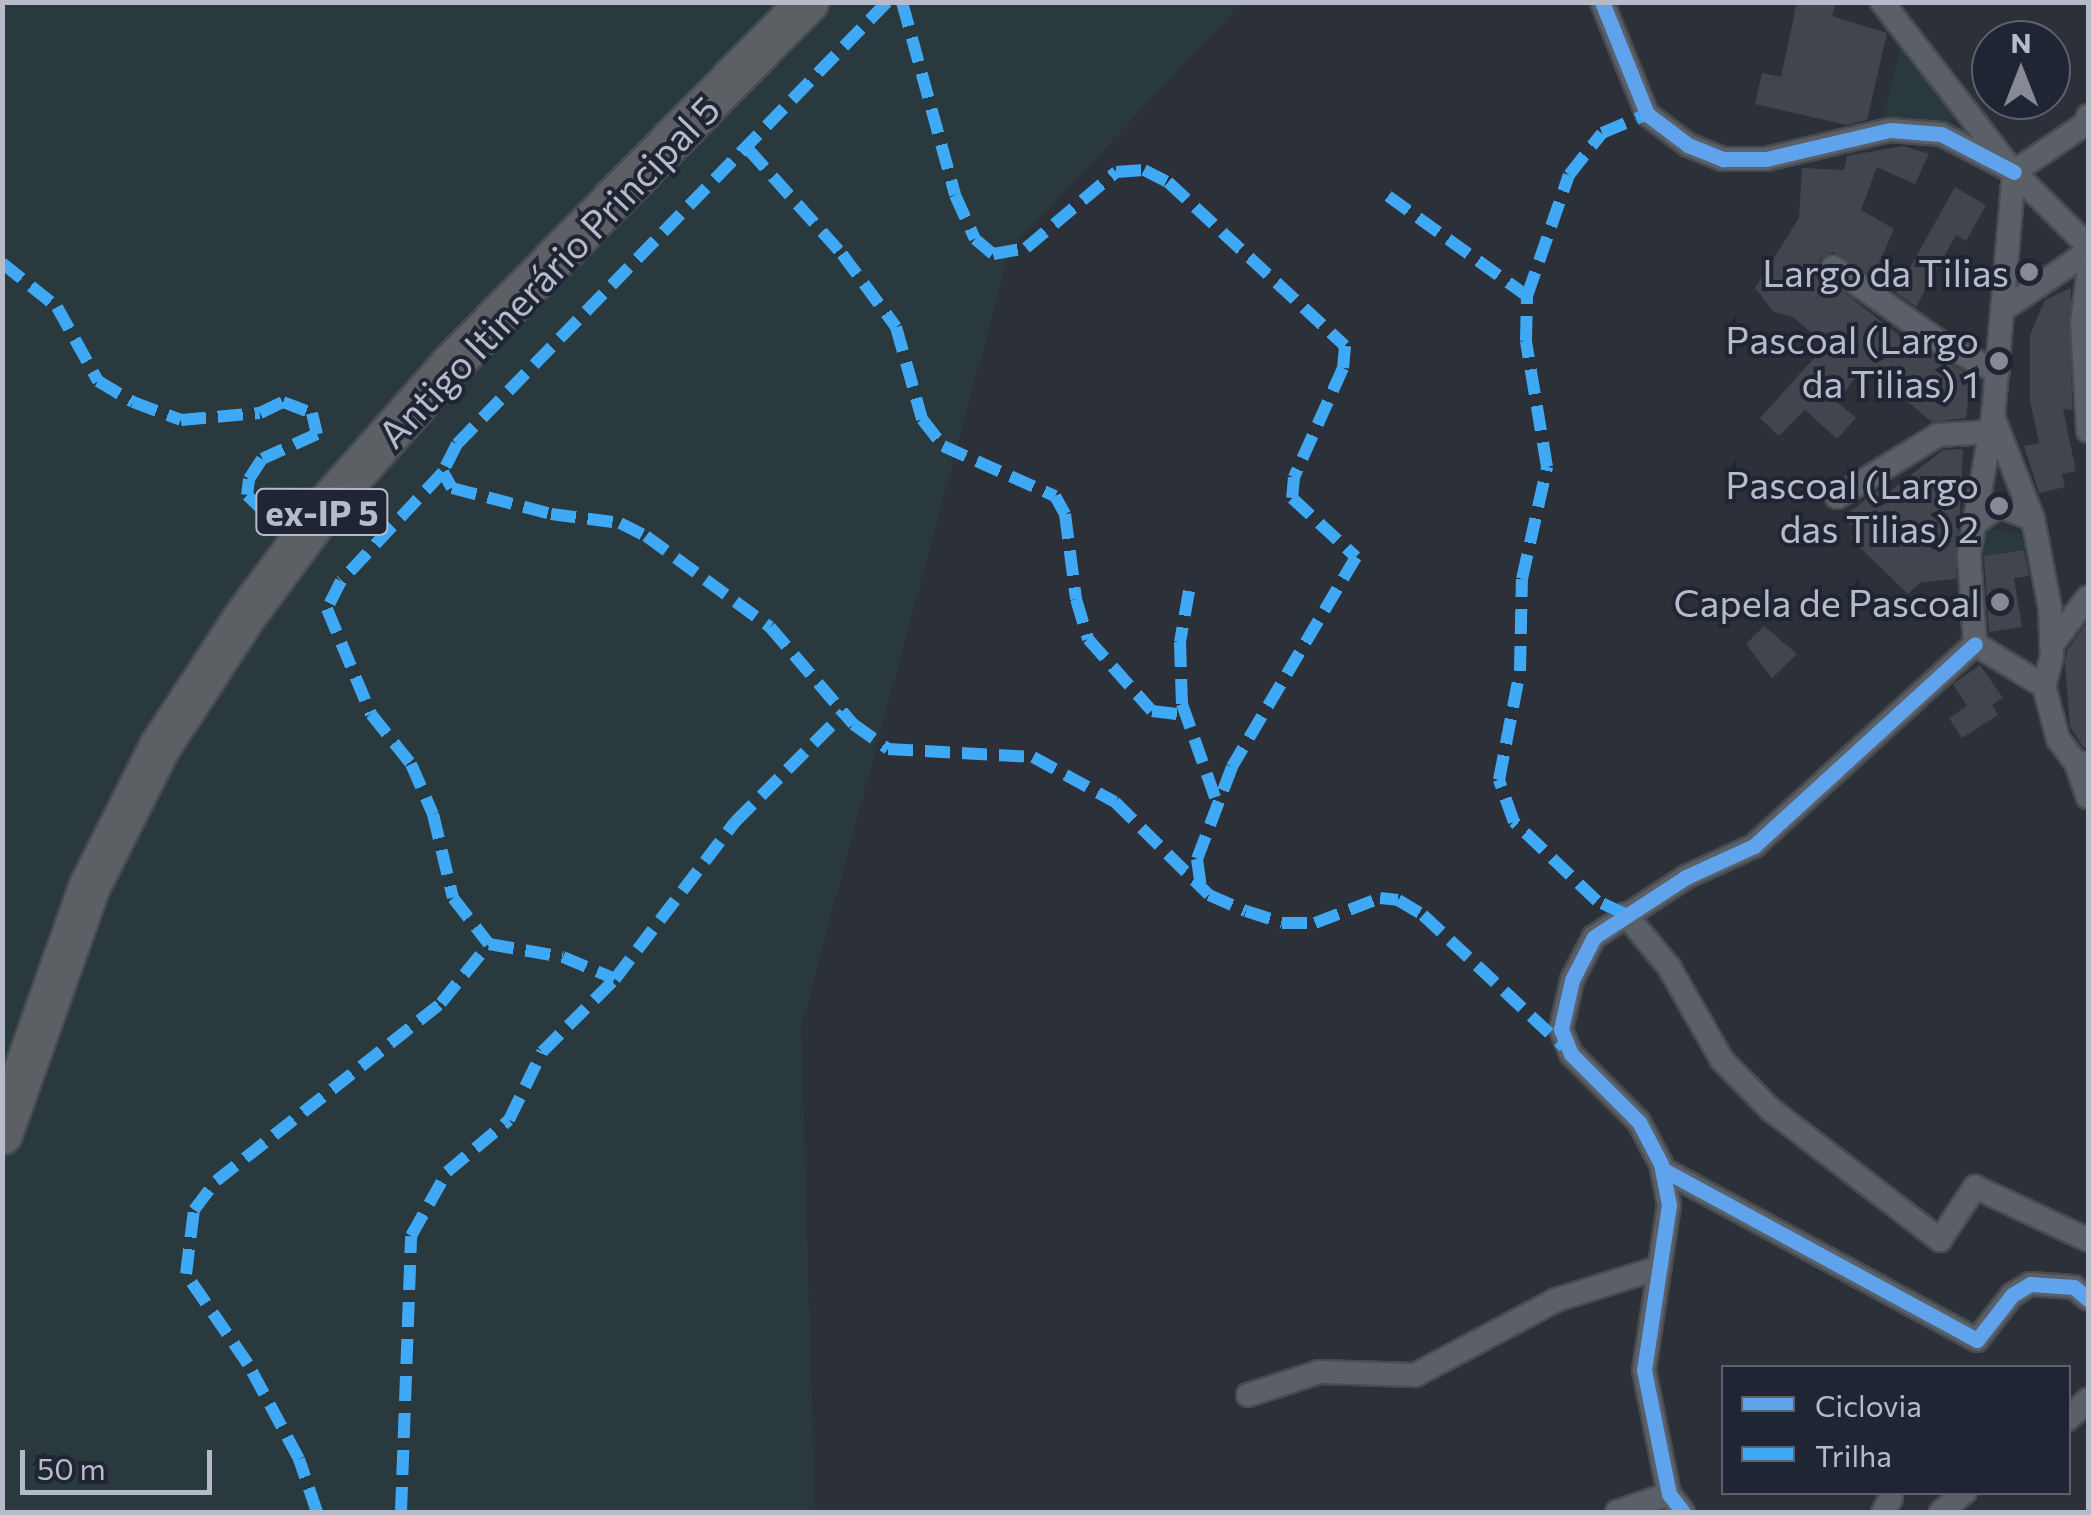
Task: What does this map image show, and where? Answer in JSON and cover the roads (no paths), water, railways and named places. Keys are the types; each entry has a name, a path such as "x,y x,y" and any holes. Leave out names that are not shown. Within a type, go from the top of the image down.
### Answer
{"highway":[{"name":"Antigo Itinerário Principal 5","path":"2,1134 90,886 160,747 244,618 329,503 451,365 808,2"}],"street":[{"path":"1602,2 1647,114 1688,145 1723,159 1766,159 1890,130 1941,134 2014,172"},
{"path":"1882,2 2014,172 2088,249 2004,309"},
{"path":"2014,172 2087,123 2088,116"},
{"path":"1975,644 1969,554 1992,424 2014,172"},
{"path":"1833,266 1946,346 1998,372"},
{"path":"2088,276 2082,323 2088,431"},
{"path":"1837,496 1938,435 1992,424"},
{"path":"1992,424 2032,519 2052,646 2044,686 2058,738 2082,763 2088,797"},
{"path":"1974,524 1999,506 2032,519"},
{"path":"2052,646 2088,597"},
{"path":"1975,644 2044,686"},
{"path":"1617,1512 1676,1503 1644,1370 1669,1205 1662,1169 1639,1122 1571,1054 1561,1028 1572,980 1594,937 1625,914 1754,846 1975,644"},
{"path":"1625,914 1669,967 1722,1060 1770,1109 1940,1240 1975,1187 2088,1240"},
{"path":"1662,1169 1977,1340 2012,1295 2030,1284 2074,1287 2088,1299"},
{"path":"1248,1395 1320,1372 1415,1376 1556,1300 1660,1268"},
{"path":"1941,1512 1961,1495"}],"place":[{"name":"Largo da Tilias","path":"2029,272"},
{"name":"Pascoal (Largo da Tilias) 1","path":"1999,361"},
{"name":"Pascoal (Largo das Tilias) 2","path":"1999,506"},
{"name":"Capela de Pascoal","path":"2000,602"}]}
